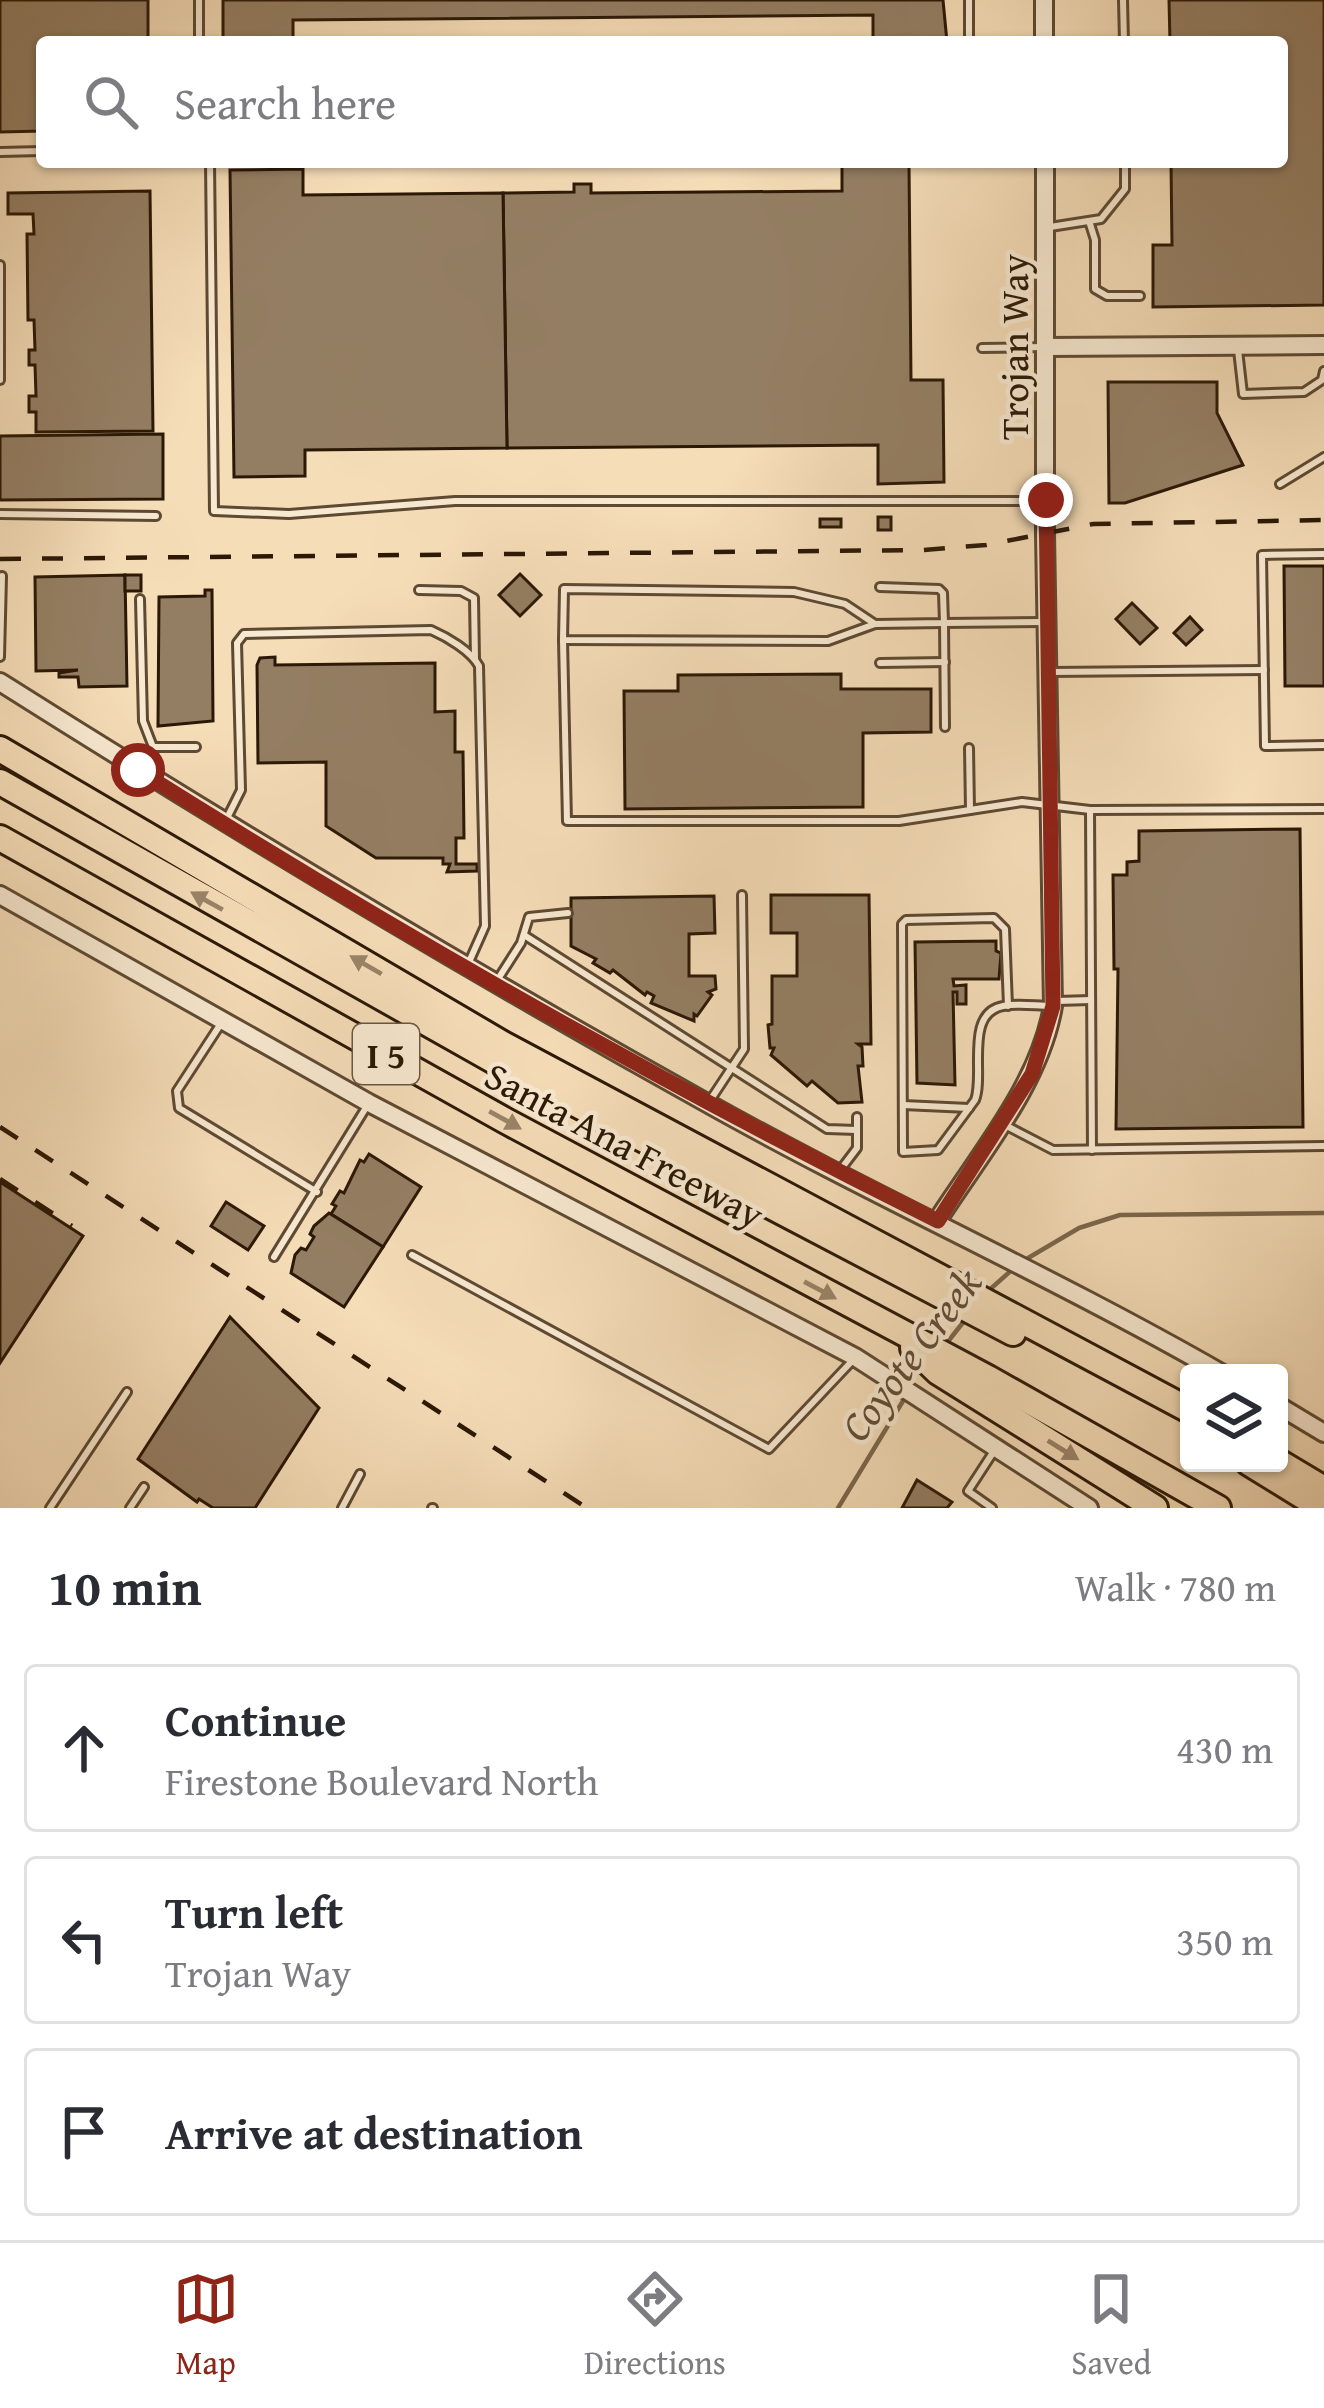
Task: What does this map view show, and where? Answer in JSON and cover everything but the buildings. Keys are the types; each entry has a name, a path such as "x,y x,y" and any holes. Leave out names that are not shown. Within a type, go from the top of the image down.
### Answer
{"highway":[{"name":"Santa Ana Freeway","path":"0,749 503,1044 907,1268 1180,1406"},
{"path":"0,782 505,1067 907,1268"},
{"name":"Santa Ana Freeway","path":"0,838 506,1121 895,1330 938,1372 980,1385"},
{"path":"1019,1327 1180,1423"},
{"path":"980,1385 1155,1508"},
{"path":"980,1385 1218,1508"},
{"path":"1288,1467 1324,1489"},
{"path":"1264,1472 1322,1508"}],"street":[{"path":"1043,0 1044,36"},
{"name":"Trojan Way","path":"938,1221 1032,1074 1053,1004 1045,168"},
{"path":"1048,347 1324,346"},
{"path":"0,682 224,824 708,1104 1206,1364"},
{"path":"0,895 369,1103 855,1357 1089,1508"},
{"path":"1288,1411 1324,1433"}],"lane":[{"path":"199,0 199,36"},
{"path":"969,0 969,36"},
{"path":"1123,0 1124,36"},
{"path":"0,152 36,151"},
{"path":"210,168 214,511 289,514 455,500 1046,500"},
{"path":"1046,227 1101,219 1125,189 1125,168"},
{"path":"1089,221 1095,240 1095,289 1107,296 1140,296"},
{"path":"0,265 0,380"},
{"path":"1238,346 1243,394 1304,392 1322,380 1324,371"},
{"path":"982,348 1048,347"},
{"path":"1280,484 1324,457"},
{"path":"0,514 155,516"},
{"path":"1324,554 1262,555 1265,746 1324,746"},
{"path":"0,657 2,576"},
{"path":"880,587 944,593 945,728"},
{"path":"419,590 461,591 473,598 475,659"},
{"path":"875,623 845,604 794,592 564,590 567,821 899,820 1022,802 1090,810 1324,809"},
{"path":"140,599 143,721 153,747"},
{"path":"563,640 828,641 875,623 1047,621"},
{"path":"224,824 241,790 236,643 244,634 431,630 479,666 485,926 468,965"},
{"path":"880,663 945,662"},
{"path":"1048,672 1264,670"},
{"path":"153,747 196,748"},
{"path":"138,770 153,747"},
{"path":"969,748 970,810"},
{"path":"1090,810 1092,1150"},
{"path":"708,1104 744,1049 742,895"},
{"path":"496,982 529,917 568,913"},
{"path":"1008,1006 1002,922 994,918 906,920 902,925 903,1152 938,1150 969,1108 979,1091 979,1036 992,1011 1091,1000"},
{"path":"524,934 827,1129 857,1130"},
{"path":"222,1022 177,1091 179,1108 317,1192"},
{"path":"274,1257 369,1103"},
{"path":"903,1105 969,1108"},
{"path":"838,1172 857,1148 856,1117"},
{"path":"1000,1123 1053,1150 1324,1147"},
{"path":"412,1255 769,1449 855,1357"},
{"path":"50,1508 127,1391"},
{"path":"992,1508 968,1491 996,1448"},
{"path":"342,1508 359,1474"},
{"path":"130,1508 144,1487"}],"waterway":[{"name":"Coyote Creek","path":"1023,1261 1079,1228 1120,1215 1324,1213"},
{"name":"Coyote Creek","path":"987,1292 1014,1268"},
{"name":"Coyote Creek","path":"946,1344 965,1320"},
{"name":"Coyote Creek","path":"838,1508 906,1396"}],"railway":[{"path":"0,559 923,550 986,545 1093,524 1324,520"},
{"path":"0,1127 587,1508"},
{"path":"0,1179 72,1226"}],"route":[{"path":"138,770 708,1104 938,1221 1032,1074 1053,1006 1046,500"}]}
